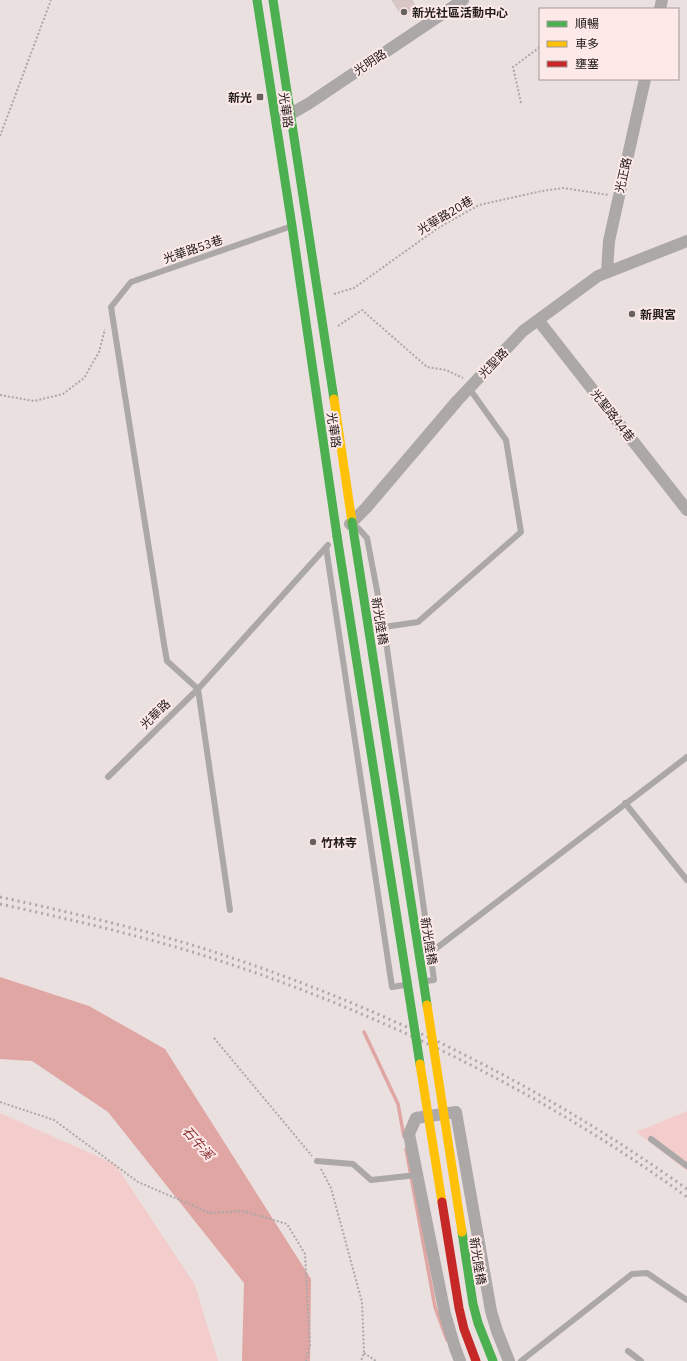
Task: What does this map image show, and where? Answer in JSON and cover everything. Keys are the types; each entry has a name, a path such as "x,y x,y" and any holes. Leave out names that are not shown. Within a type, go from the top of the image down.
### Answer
{"main road":[{"name":"光華路","path":"257,0 292,226 337,536"},
{"name":"光華路","path":"273,0 325,335 352,522"},
{"path":"297,267 313,264"},
{"name":"新光陸橋","path":"352,522 473,1304 478,1323 493,1361"},
{"path":"337,536 459,1308 464,1328 476,1361"}],"street":[{"name":"光明路","path":"275,123 291,114 463,0"},
{"name":"光正路","path":"607,272 609,241 645,80"},
{"name":"光聖路","path":"337,536 352,522 471,385 523,331 598,276 687,240"},
{"name":"光聖路44巷","path":"538,320 687,510"},
{"path":"460,1361 445,1314 409,1134 416,1118 456,1112 491,1311 509,1361"}],"lane":[{"name":"光華路53巷","path":"111,307 131,282 292,226"},
{"path":"111,307 167,661 198,690 230,910"},
{"path":"384,627 418,622 521,532 506,440 471,385"},
{"path":"352,522 367,538 384,627 434,980 420,982"},
{"name":"光華路","path":"108,777 198,690 337,536"},
{"path":"326,547 392,987 413,984"},
{"path":"430,953 687,757"},
{"path":"626,803 687,880"},
{"path":"651,1139 687,1166"},
{"path":"317,1161 353,1164 371,1180 417,1174"},
{"path":"521,1361 632,1274 647,1273 687,1300"},
{"path":"628,1351 641,1361"}],"path":[{"path":"0,136 51,0"},
{"path":"522,103 513,67 539,48"},
{"name":"光華路20巷","path":"319,298 354,288 438,228 480,205 542,191 563,188 619,196"},
{"path":"0,395 34,401 63,394 84,378 99,352 111,307"},
{"path":"325,335 362,310 428,367 446,370 471,385"},
{"path":"214,1038 317,1161 331,1188 362,1302 364,1353 361,1361"},
{"path":"0,1102 54,1120 138,1182 210,1214 243,1211 287,1224 305,1254 310,1345 306,1361"},
{"path":"364,1353 376,1361"}],"shaded area":[{"path":"687,1111 687,1171 636,1132"},
{"path":"0,1113 115,1164 195,1285 218,1361 0,1361"}],"water":[{"name":"石牛溪","path":"0,977 89,1006 165,1049 311,1279 310,1361 242,1361 244,1283 108,1112 32,1061 0,1059"}],"building":[{"name":"新光社區活動中心","path":"392,0 412,0 416,7 402,16"}],"waterway":[{"path":"364,1032 398,1104 404,1137"},
{"path":"406,1149 435,1307 447,1340"}],"railway":[{"path":"0,897 52,908 180,941 269,971 394,1021 515,1081 574,1115 687,1189"},
{"path":"0,904 76,921 177,947 265,976 329,1000 454,1056 515,1088 574,1122 632,1159 687,1197"}],"traffic: fast":[{"path":"257,0 292,226 337,536"},
{"path":"273,0 334,399"},
{"path":"352,522 427,1005"},
{"path":"337,536 420,1064"},
{"path":"462,1232 473,1304 478,1323 493,1361"}],"traffic: slow":[{"path":"334,399 352,522"},
{"path":"427,1005 462,1232"},
{"path":"420,1064 442,1202"}],"traffic: jam":[{"path":"442,1202 459,1308 464,1329 476,1361"}],"place":[{"name":"新光社區活動中心","path":"404,12"},
{"name":"新光","path":"260,97"},
{"name":"新興宮","path":"632,314"},
{"name":"竹林寺","path":"313,842"}]}
